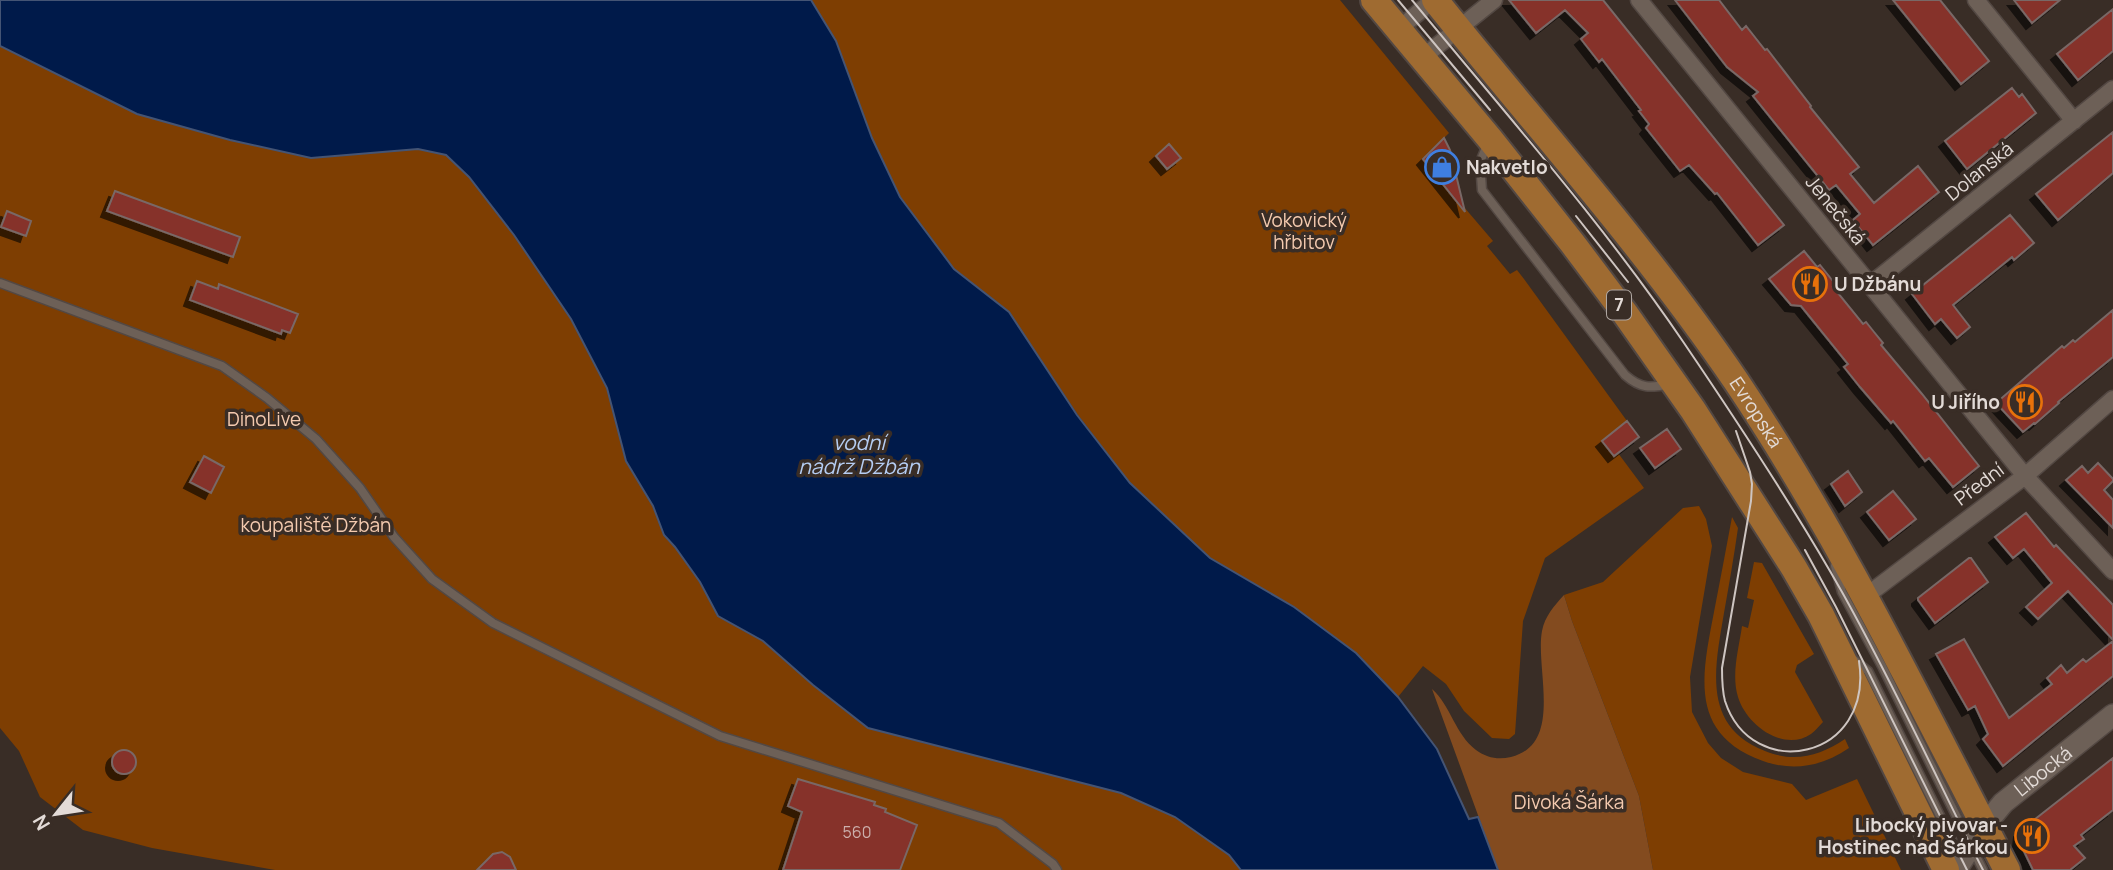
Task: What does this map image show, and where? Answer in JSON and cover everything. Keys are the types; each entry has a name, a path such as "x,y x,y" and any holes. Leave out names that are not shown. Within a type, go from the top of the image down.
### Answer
{"main road":[{"name":"Evropská","path":"1374,0 1490,139 1625,312 1693,410 1794,568 1835,644 1964,857 2007,870"},
{"name":"Evropská","path":"1434,0 1606,209 1736,382 1866,596 1964,857"}],"street":[{"path":"1398,29 1434,0"},
{"path":"1422,58 1494,0"},
{"name":"Jenečská","path":"1639,0 2025,476 2113,571"},
{"path":"1976,0 2074,121"},
{"name":"Dolanská","path":"1870,285 2113,89"},
{"name":"Přední","path":"1866,596 2025,476 2113,399"},
{"name":"Libocká","path":"1964,857 2009,797 2113,715"}],"lane":[{"path":"1490,139 1480,162 1482,190 1625,375 1637,386 1655,387 1674,383"},
{"path":"0,283 222,366 267,398 316,439 359,488 394,537 432,579 493,623 720,736 999,823 1053,864 1057,870"},
{"path":"1825,526 1842,592 1883,668 1964,857 1983,870"}],"green space":[{"name":"Vokovický hřbitov","path":"811,0 1340,0 1449,133 1423,159 1493,241 1487,246 1510,274 1517,270 1627,421 1602,441 1613,456 1618,453 1644,488 1545,558 1523,621 1515,734 1509,739 1492,738 1464,711 1446,684 1423,666 1398,697 1356,653 1294,607 1210,558 1130,483 1078,415 1009,312 954,269 900,197 872,138 836,41"},
{"name":"koupaliště Džbán","path":"0,46 310,158 418,149 446,155 469,177 514,235 571,319 607,388 626,461 653,506 664,535 700,582 718,616 763,641 868,728 1121,793 1175,817 1229,855 1241,870 275,870 152,848 83,830 40,797 19,751 0,728"},
{"path":"1699,506 1706,519 1712,546 1690,677 1692,712 1708,743 1721,758 1743,772 1792,784 1806,800 1857,779 1901,870 1653,870 1639,796 1564,595 1603,582 1683,508"},
{"path":"1732,517 1738,528 1716,674 1722,711 1730,726 1744,740 1776,755 1806,756 1826,750 1845,739 1849,748 1819,763 1786,766 1763,761 1739,749 1722,735 1711,719 1704,680 1706,658"},
{"path":"1754,562 1762,563 1814,654 1797,665 1795,672 1823,722 1811,734 1800,739 1778,738 1767,733 1749,717 1738,697 1736,661 1742,626 1748,628 1754,600 1747,598"},
{"name":"Divoká Šárka","path":"1564,595 1639,796 1653,870 1498,870 1432,689 1444,703 1463,736 1480,753 1488,757 1502,758 1511,757 1527,749 1537,737 1542,721 1543,626 1553,607"}],"water":[{"name":"vodní nádrž Džbán","path":"0,0 811,0 836,41 872,138 900,197 954,269 1009,312 1077,415 1130,483 1210,558 1294,607 1356,653 1398,697 1437,749 1469,819 1478,817 1498,870 1241,870 1229,855 1175,817 1121,793 868,728 763,641 718,616 700,582 664,535 653,506 626,461 607,388 571,319 514,235 469,177 446,155 418,149 311,158 230,140 137,114 0,46"}],"building":[{"path":"1509,0 1603,0 1784,225 1758,245 1717,193 1715,194 1689,165 1680,171 1646,128 1649,124 1639,111 1641,110 1602,59 1599,62 1581,39 1588,33 1565,10 1536,33"},
{"path":"1675,0 1719,0 1742,30 1746,26 1859,167 1850,174 1874,203 1918,166 1939,192 1873,245 1853,220 1860,214 1836,185 1829,190 1753,96 1758,92 1727,67"},
{"path":"1893,0 1940,0 1989,61 1961,84"},
{"path":"2014,0 2060,0 2032,23"},
{"path":"2113,9 2113,51 2078,80 2057,54"},
{"path":"2012,88 2019,97 2022,94 2036,113 1967,169 1945,141"},
{"path":"2113,132 2113,173 2058,220 2036,194"},
{"name":"Nakvetlo","path":"1444,138 1450,150 1465,212 1423,159"},
{"path":"1169,144 1181,158 1167,169 1156,156"},
{"path":"115,191 240,237 233,257 107,211"},
{"path":"7,211 31,221 26,236 1,227"},
{"path":"2010,215 2034,243 2014,260 2012,257 1953,305 1970,327 1957,338 1941,319 1935,324 1912,294"},
{"path":"1804,251 1817,267 1820,265 1836,285 1833,287 1863,324 1866,322 1883,343 1881,345 1979,466 1953,487 1929,458 1925,461 1893,421 1891,423 1860,387 1844,367 1848,364 1801,306 1791,305 1769,279"},
{"path":"197,281 218,289 219,284 298,314 290,333 282,330 281,334 190,300"},
{"path":"2113,310 2113,357 2023,432 1996,403 2062,346 2064,348 2073,340 2075,342"},
{"path":"1627,421 1639,437 1614,456 1602,441"},
{"path":"1667,429 1681,449 1655,468 1640,448"},
{"path":"204,456 224,467 211,493 190,482"},
{"path":"2098,463 2113,479 2104,490 2113,500 2113,528 2066,480 2082,466 2088,473"},
{"path":"1848,471 1862,492 1845,506 1831,484"},
{"path":"1893,491 1916,519 1889,540 1867,512"},
{"path":"2026,513 2054,547 2056,545 2113,605 2113,640 2068,591 2038,619 2026,607 2052,583 2024,549 2013,558 1995,537"},
{"path":"1969,558 1988,582 1935,623 1918,598"},
{"path":"1964,639 2009,718 2052,684 2047,678 2061,665 2067,673 2083,659 2086,662 2113,641 2113,676 2003,766 1983,739 1988,734 1975,706 1968,710 1936,654"},
{"path":"124,750 133,753 136,762 133,771 124,774 115,771 112,762 115,753"},
{"path":"2113,758 2113,810 2081,835 2084,839 2074,846 2085,858 2070,870 2033,870 2019,841 2020,831"},
{"path":"798,779 875,802 874,805 886,809 885,812 917,825 900,870 783,870 802,812 788,806"},
{"path":"502,852 510,857 516,870 477,870 493,854"}],"tram line":[{"path":"1398,0 1490,110"},
{"path":"1412,0 1620,254 1746,435 1861,626 1983,870"},
{"path":"1576,216 1628,282"},
{"path":"1736,431 1752,484 1722,668 1725,701 1739,727 1759,744 1783,751 1808,749 1830,739 1848,721 1859,695 1859,661"},
{"path":"1805,550 1967,870"}],"place":[{"name":"Nakvetlo","path":"1442,167"},
{"name":"U Džbánu","path":"1810,284"},
{"name":"U Jiřího","path":"2025,402"},
{"name":"Libocký pivovar - Hostinec nad Šárkou","path":"2032,836"}],"park label":[{"name":"DinoLive","path":"264,419"}]}
